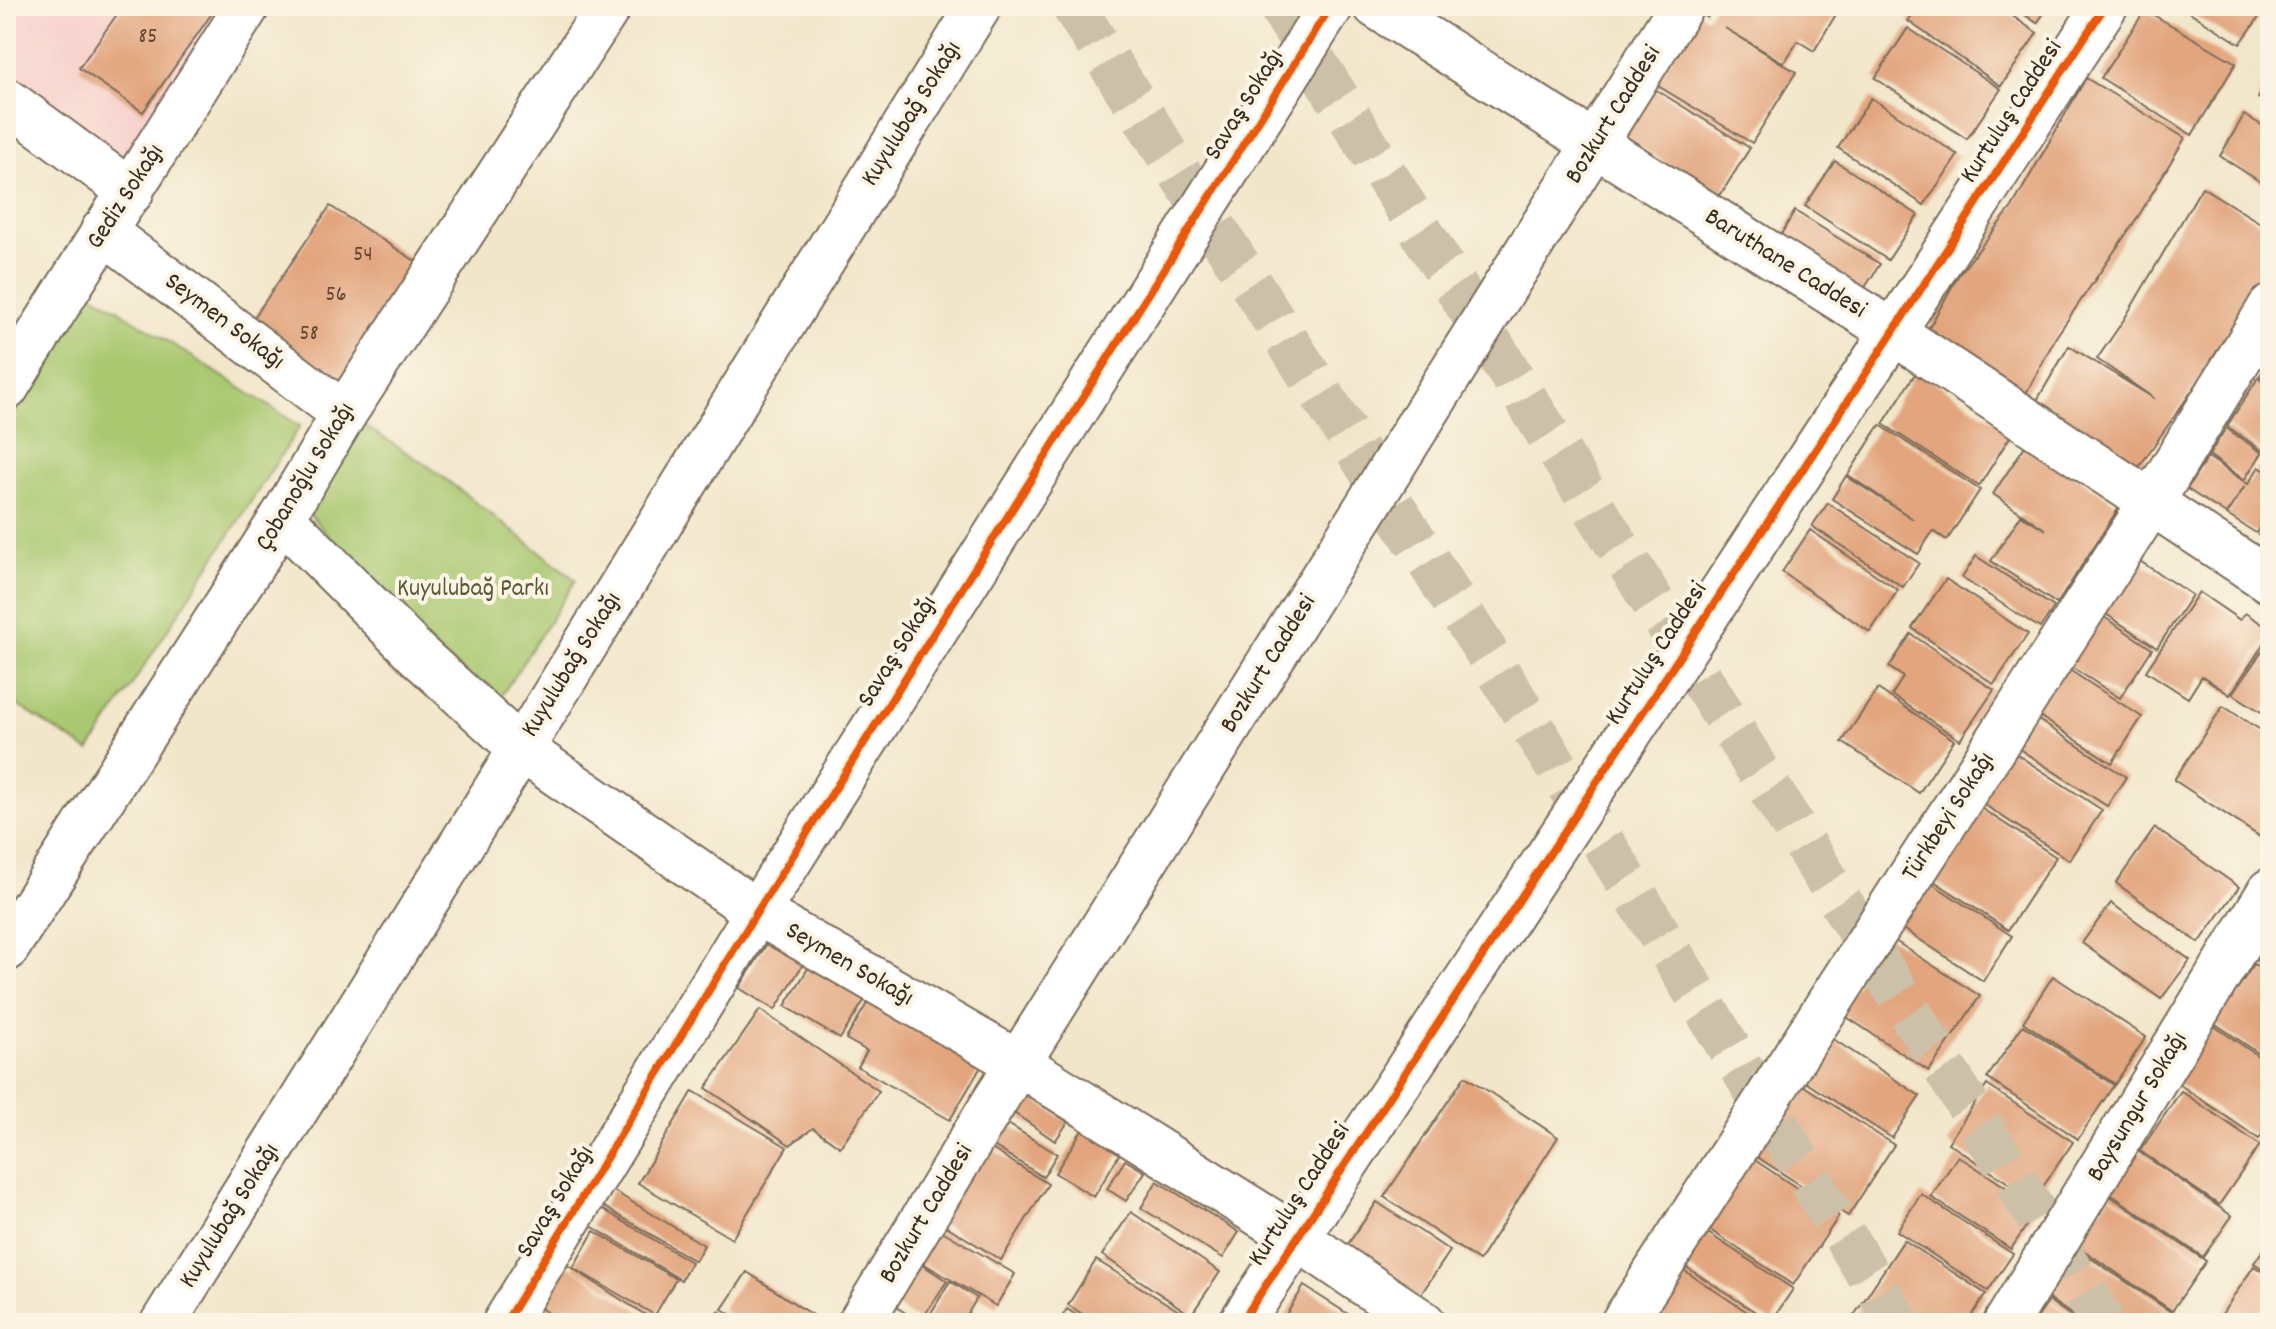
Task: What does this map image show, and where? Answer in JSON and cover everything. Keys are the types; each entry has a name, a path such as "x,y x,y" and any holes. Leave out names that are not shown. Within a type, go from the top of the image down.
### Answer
{"street":[{"name":"Gediz Sokağı","path":"6,388 247,6"},
{"name":"Çobanoğlu Sokağı","path":"6,949 282,518 344,414 609,6"},
{"name":"Kuyulubağ Sokağı","path":"163,1323 979,6"},
{"name":"Savaş Sokağı","path":"505,1323 757,912 1331,6"},
{"name":"Baruthane Caddesi","path":"1376,6 1893,332 2270,581"},
{"name":"Bozkurt Caddesi","path":"860,1323 1018,1063 1681,6"},
{"name":"Kurtuluş Caddesi","path":"1241,1323 2105,6"},
{"path":"6,100 131,192"},
{"name":"Seymen Sokağı","path":"103,231 344,414"},
{"name":"Türkbeyi Sokağı","path":"1623,1323 2151,503 2270,308"},
{"name":"Seymen Sokağı","path":"282,518 419,656 521,749 757,912 1018,1063 1296,1237 1423,1323"},
{"name":"Baysungur Sokağı","path":"2006,1323 2270,891"}],"shaded area":[{"path":"6,6 235,6 129,162 6,80"}],"green space":[{"path":"91,292 300,426 89,751 6,698 6,424"},
{"name":"Kuyulubağ Parkı","path":"362,424 431,468 576,580 498,701 397,616 311,516 315,494"}],"building":[{"path":"123,6 217,6 143,112 79,68"},
{"path":"1714,6 1841,6 1814,51 1798,41 1784,63 1725,28 1796,72 1752,143 1655,84 1699,13 1707,18"},
{"path":"1918,6 1998,6 2037,33 2001,86 1908,21"},
{"path":"2012,6 2049,6 2037,23"},
{"path":"2180,6 2267,6 2240,44"},
{"path":"2145,10 2236,63 2192,135 2101,78"},
{"path":"1908,28 2001,89 1967,139 1875,78"},
{"path":"2270,77 2270,106 2258,98"},
{"path":"2086,78 2185,138 2141,212 2056,337 2023,399 1926,333 1958,276 2012,207"},
{"path":"1653,88 1750,148 1719,197 1623,136"},
{"path":"1871,98 1958,155 1924,205 1838,148"},
{"path":"2244,115 2270,130 2270,188 2220,156"},
{"path":"1835,161 1918,215 1888,260 1805,206"},
{"path":"2202,187 2270,229 2270,289 2205,372 2139,467 2036,402 2069,346 2155,399 2097,359 2125,318"},
{"path":"330,206 423,266 340,386 251,322"},
{"path":"1795,211 1880,264 1855,303 1771,251"},
{"path":"2270,360 2270,385 2259,377"},
{"path":"1917,371 2013,432 1979,486 1883,424"},
{"path":"2258,378 2270,386 2270,456 2227,426"},
{"path":"1880,425 1980,490 1947,540 1933,531 1918,554 1832,499 1846,476 1913,519 1848,475"},
{"path":"2226,428 2262,453 2244,480 2209,455"},
{"path":"2027,443 2120,506 2057,604 1991,561 2021,515 2046,530 1993,494"},
{"path":"2208,457 2248,484 2259,467 2270,474 2270,512 2256,533 2227,515 2245,486 2226,514 2187,489"},
{"path":"1828,503 1919,563 1903,587 1812,526"},
{"path":"2270,516 2270,543 2258,535"},
{"path":"1810,530 1898,590 1870,632 1782,572"},
{"path":"1976,556 2054,607 2040,628 1962,578"},
{"path":"2132,556 2192,595 2157,648 2097,608"},
{"path":"1946,579 2028,634 1994,684 1912,628"},
{"path":"2199,592 2240,620 2245,613 2270,629 2270,634 2230,695 2202,676 2188,698 2146,671"},
{"path":"2095,611 2152,649 2120,698 2062,661"},
{"path":"1911,634 1994,690 1960,740 1892,695 1903,677 1889,667"},
{"path":"2270,639 2270,702 2263,713 2233,694"},
{"path":"2060,664 2142,717 2112,763 2030,710"},
{"path":"1878,689 1954,740 1919,793 1842,742"},
{"path":"2223,706 2270,736 2270,826 2262,838 2174,780"},
{"path":"2029,714 2126,777 2107,806 2010,743"},
{"path":"2007,748 2102,810 2069,860 1974,798"},
{"path":"1973,803 2056,857 2008,930 1925,875"},
{"path":"2155,828 2239,887 2199,943 2116,883"},
{"path":"1925,879 2012,936 1983,981 1896,924"},
{"path":"2111,903 2190,960 2161,999 2082,943"},
{"path":"2270,933 2270,970 2253,958"},
{"path":"773,934 808,956 775,1010 739,988"},
{"path":"1889,937 1980,996 1929,1071 1839,1012"},
{"path":"812,962 867,996 840,1039 785,1006"},
{"path":"2254,964 2270,974 2270,1061 2214,1023"},
{"path":"2053,976 2146,1037 2115,1084 2023,1022"},
{"path":"869,1000 982,1065 950,1120 858,1067 867,1051 846,1039"},
{"path":"760,1010 879,1091 840,1147 813,1128 790,1145 706,1088"},
{"path":"2023,1025 2114,1085 2078,1139 1987,1078"},
{"path":"2214,1026 2270,1064 2270,1123 2259,1139 2176,1082"},
{"path":"1827,1035 1920,1096 1892,1138 1799,1078"},
{"path":"1465,1076 1558,1137 1479,1261 1384,1197"},
{"path":"1798,1082 1894,1145 1848,1216 1751,1153"},
{"path":"1987,1085 2073,1142 2034,1200 1948,1143"},
{"path":"1020,1090 1068,1122 1055,1141 1007,1108"},
{"path":"693,1091 787,1147 732,1239 638,1183"},
{"path":"2181,1091 2260,1145 2219,1205 2140,1151"},
{"path":"998,1118 1057,1154 1043,1177 984,1140"},
{"path":"1082,1130 1120,1153 1094,1197 1055,1173"},
{"path":"979,1141 1048,1184 1001,1260 932,1217"},
{"path":"2138,1151 2232,1216 2203,1257 2109,1193"},
{"path":"1958,1156 2038,1208 2011,1249 1931,1197"},
{"path":"1750,1157 1839,1216 1793,1285 1704,1226"},
{"path":"1125,1160 1145,1172 1126,1201 1107,1189"},
{"path":"1157,1181 1239,1232 1223,1258 1141,1208"},
{"path":"612,1190 704,1245 695,1261 603,1206"},
{"path":"1921,1194 2013,1254 1988,1291 1897,1231"},
{"path":"2110,1196 2206,1261 2172,1311 2076,1245"},
{"path":"1377,1202 1450,1251 1417,1300 1344,1250"},
{"path":"601,1208 691,1262 681,1280 591,1226"},
{"path":"1131,1212 1220,1272 1191,1315 1102,1255"},
{"path":"932,1225 1015,1274 996,1306 912,1257"},
{"path":"1702,1229 1793,1289 1771,1322 1680,1263"},
{"path":"594,1231 676,1279 655,1315 573,1268"},
{"path":"1904,1240 1986,1294 1967,1323 1849,1323"},
{"path":"2270,1240 2270,1274 2254,1263"},
{"path":"2076,1248 2171,1312 2164,1323 2085,1323 2043,1295"},
{"path":"912,1258 947,1281 920,1322 885,1300"},
{"path":"1096,1260 1189,1317 1186,1323 1097,1323 1068,1305"},
{"path":"564,1263 658,1323 564,1323 537,1306"},
{"path":"2254,1266 2270,1277 2270,1323 2216,1323"},
{"path":"1679,1267 1764,1323 1656,1323 1646,1317"},
{"path":"747,1272 824,1323 744,1323 722,1309"},
{"path":"950,1281 977,1298 962,1323 925,1323"},
{"path":"1304,1286 1362,1323 1281,1323"},
{"path":"2049,1301 2081,1323 2034,1323"},
{"path":"1067,1309 1088,1323 1058,1323"},
{"path":"719,1311 737,1323 711,1323"}],"tunnel":[{"path":"1073,6 1485,650 1898,1323"},
{"path":"1280,6 2104,1323"}],"cycle path":[{"path":"505,1323 757,912 1331,6"},
{"path":"1241,1323 2105,6"}]}
